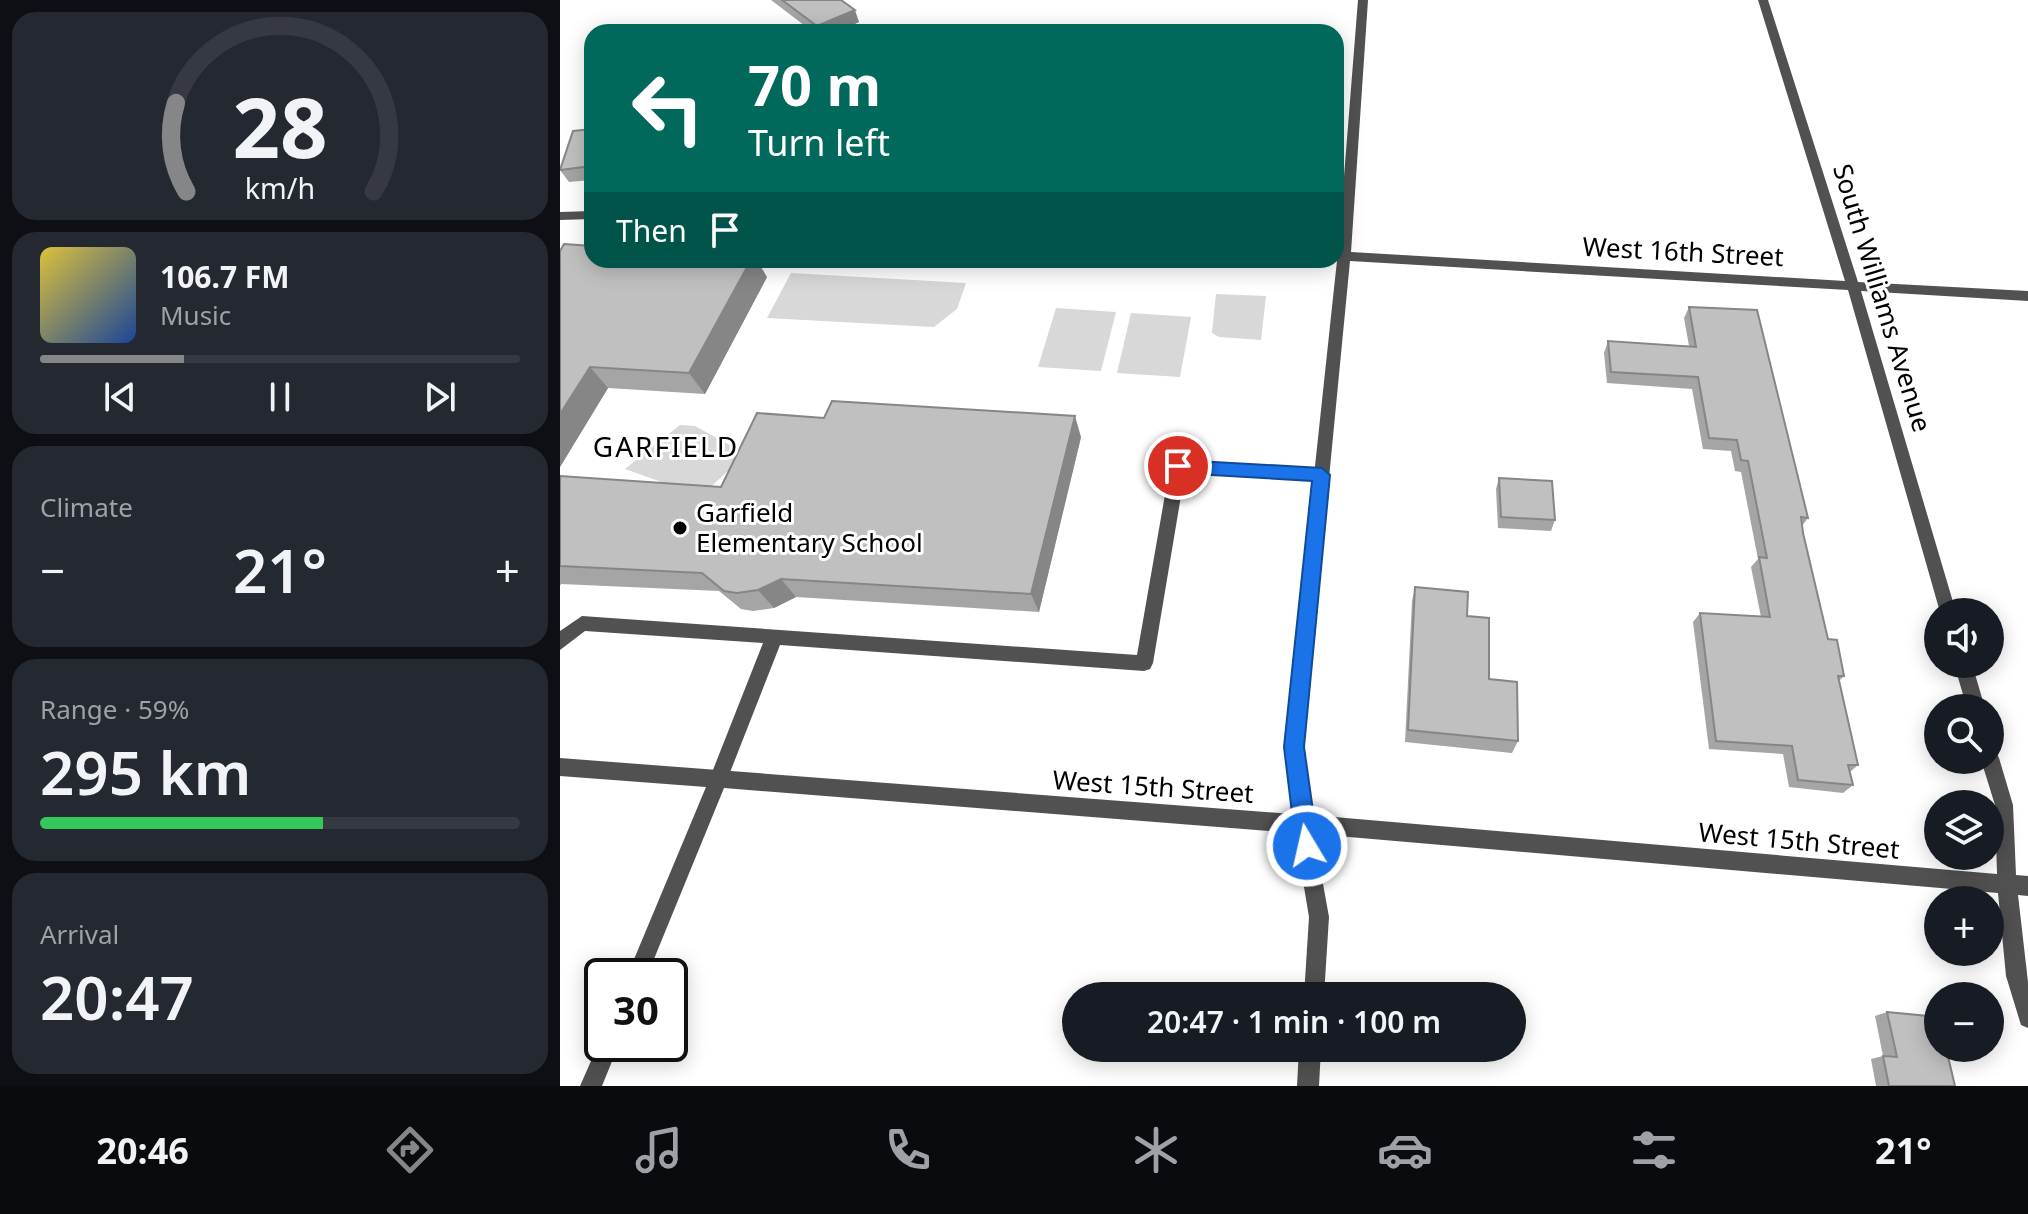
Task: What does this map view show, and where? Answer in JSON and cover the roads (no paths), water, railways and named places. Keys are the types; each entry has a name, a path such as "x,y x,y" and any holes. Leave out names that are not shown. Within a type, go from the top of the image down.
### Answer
{"street":[{"path":"1344,211 1363,0"},
{"name":"South Williams Avenue","path":"1763,0 1853,286 1944,598"},
{"path":"560,216 584,215"},
{"name":"West 16th Street","path":"1344,256 2028,296"},
{"path":"1315,982 1319,917 1294,747 1322,475 1339,268"},
{"path":"560,642 582,623 1144,663 1178,466 1322,475"},
{"path":"644,958 774,637"},
{"name":"West 15th Street","path":"560,767 1303,824 2028,886"},
{"path":"1995,774 2004,805 2007,885 2016,976 2028,1018"},
{"path":"591,1086 601,1062"},
{"path":"1308,1086 1309,1062"}],"place":[{"name":"Garfield Elementary School","path":"680,528"}],"district":[{"name":"GARFIELD","path":"666,447"}]}
